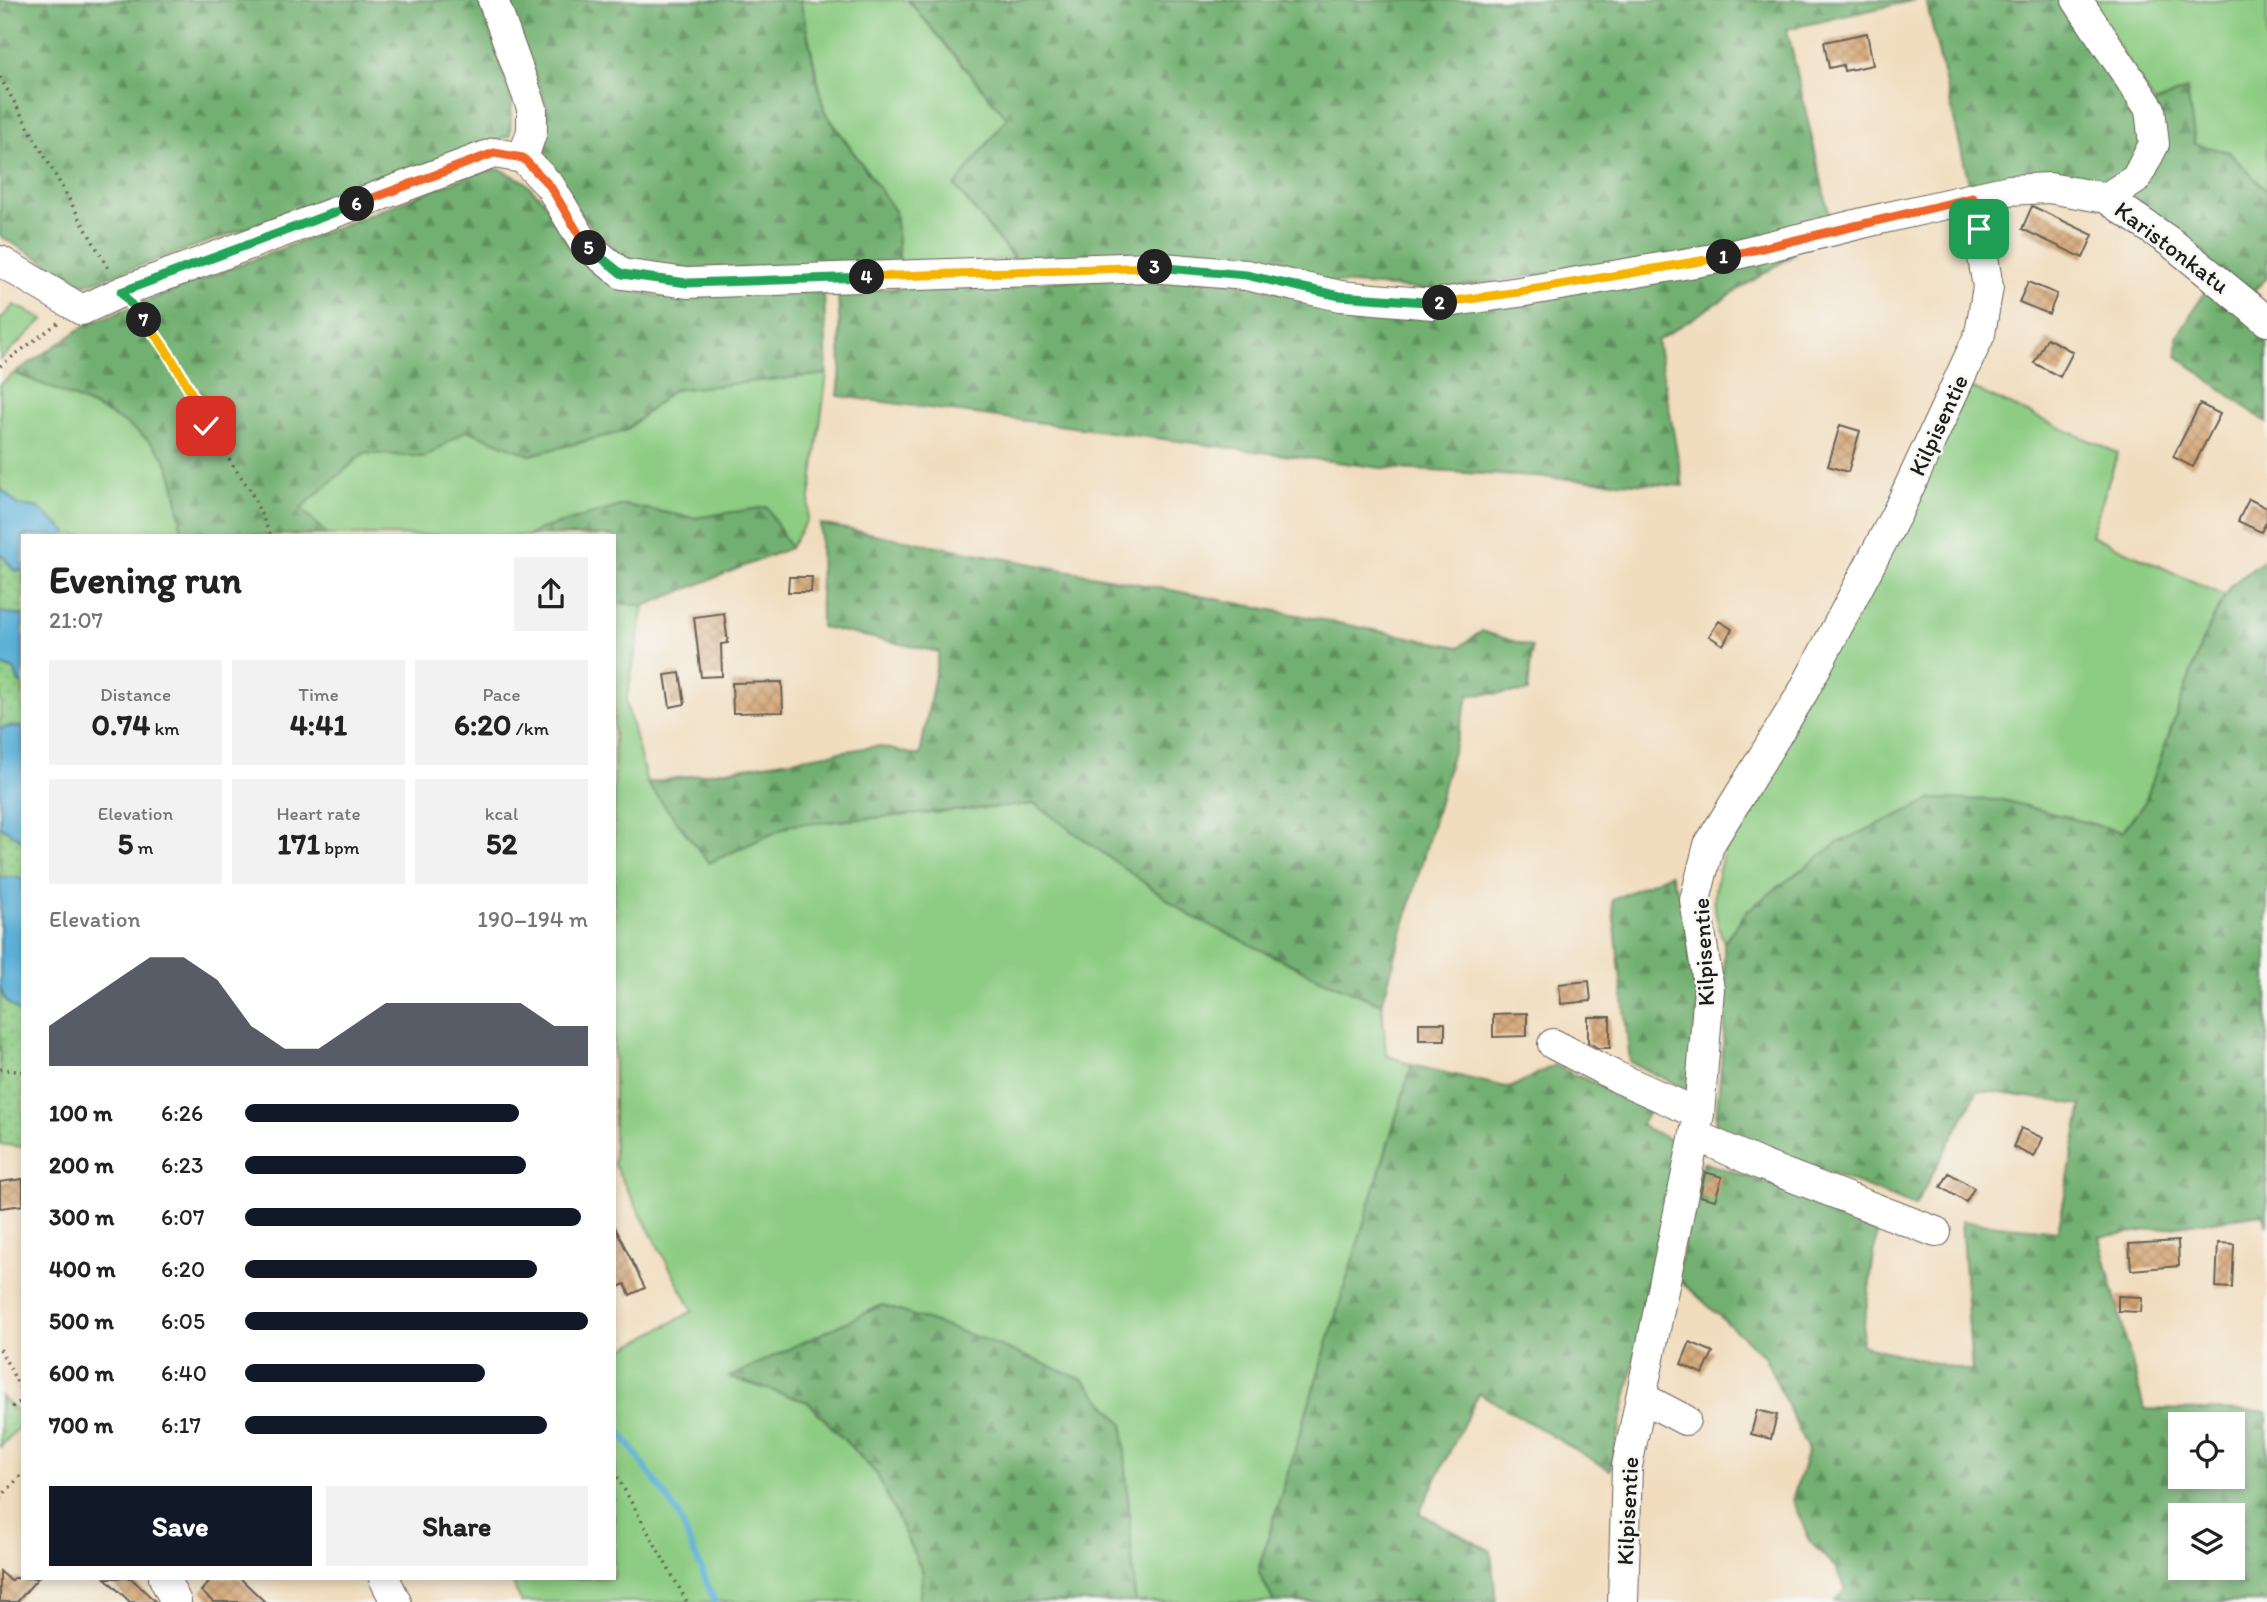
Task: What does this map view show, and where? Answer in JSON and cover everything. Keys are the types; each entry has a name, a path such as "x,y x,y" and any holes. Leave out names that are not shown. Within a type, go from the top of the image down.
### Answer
{"street":[{"path":"0,261 82,310 121,292 494,153 523,158 532,131 532,108 493,0"},
{"path":"2077,0 2150,109 2154,144 2136,178 2106,198"},
{"name":"Karistonkatu","path":"523,158 550,186 584,243 622,274 687,283 1151,267 1246,275 1340,296 1433,304 1725,257 2009,190 2049,188 2106,198 2260,308"},
{"name":"Kilpisentie","path":"1623,1602 1627,1466 1697,1124 1709,989 1695,900 1709,845 1803,692 1898,511 1980,334 1988,287 1973,198"},
{"path":"1553,1044 1617,1077 1762,1166 1936,1231"},
{"path":"1641,1397 1685,1420"},
{"path":"165,1580 176,1602"},
{"path":"385,1580 396,1602"}],"path":[{"path":"0,77 121,292 159,340 193,393 206,426 250,490 270,534"},
{"path":"0,366 60,321 82,310"},
{"path":"0,1069 21,1072"},
{"path":"0,1349 21,1390"},
{"path":"12,1407 21,1401"},
{"path":"0,1498 21,1475"},
{"path":"616,1475 687,1602"}],"green space":[{"path":"0,0 481,0 512,103 510,136 85,285 0,236"},
{"path":"505,0 800,0 824,111 895,211 900,267 678,270 625,258 593,229 535,157 547,107"},
{"path":"800,0 908,0 1007,118 955,186 1014,259 900,267 895,211 825,111"},
{"path":"908,0 1915,0 1787,29 1830,218 1725,249 1433,290 1014,259 955,186 1007,118"},
{"path":"1926,0 2067,0 2142,112 2147,143 2131,174 2103,191 1970,187"},
{"path":"2087,0 2267,0 2267,191 2229,152 2195,145 2155,103"},
{"path":"2187,89 2195,144 2229,152 2267,191 2267,278 2251,293 2122,199 2155,103"},
{"path":"500,169 524,181 543,200 572,252 593,272 622,288 657,296 824,292 827,374 673,390 625,431 530,455 467,430 425,457 364,453 301,508 326,534 182,534 170,470 161,453 148,440 113,416 15,373 88,324 476,173"},
{"path":"1795,254 1657,341 1683,486 1382,468 838,396 841,367 838,291 1163,276 1249,284 1339,307"},
{"path":"2210,283 2267,334 2267,423 2177,356 2177,337"},
{"path":"14,305 44,319 0,360 0,320"},
{"path":"15,373 113,416 148,440 161,453 170,470 182,534 68,534 37,507 19,506 0,488 0,384"},
{"path":"827,374 807,520 790,548 767,507 694,518 624,505 538,530 533,534 326,534 301,508 364,453 425,457 467,430 530,455 625,431 673,390"},
{"path":"1969,387 2118,453 2091,535 2225,596 2203,639 2145,802 2122,832 2003,800 1748,910 1724,942 1716,916 1715,893 1726,844"},
{"path":"624,505 694,518 767,507 790,548 644,606 616,602 616,534 532,534"},
{"path":"820,524 1459,647 1482,631 1532,647 1528,692 1469,695 1382,1004 1323,980 1189,915 1035,804 791,825 709,863 647,783 877,746 920,756 939,652 821,627"},
{"path":"0,553 15,571 21,570 21,616 0,612"},
{"path":"2267,558 2267,1225 2262,1214 2099,1237 2144,1409 2267,1411 2267,1602 1834,1602 1845,1590 1836,1568 1811,1543 1792,1500 1808,1450 1765,1357 1676,1277 1703,1162 1879,1220 1861,1345 1972,1372 1961,1221 2058,1231 2082,1105 1978,1090 1915,1206 1715,1128 1725,1025 1724,942 1748,910 1837,843 1933,799 2003,800 2122,832 2145,802 2203,639 2230,586"},
{"path":"616,602 644,606 626,702 647,783 709,863 791,825 1035,804 1189,915 1323,980 1382,1004 1386,1055 1412,1065 1258,1571 1274,1602 1135,1602 1123,1424 1084,1380 882,1305 730,1377 808,1402 877,1474 923,1573 919,1602 521,1602 511,1580 616,1580 616,1353 693,1311 616,1169"},
{"path":"0,665 15,670 21,684 21,727 0,729"},
{"path":"0,826 21,840 21,879 0,877"},
{"path":"1670,874 1679,894 1699,998 1690,1091 1630,1062 1612,900"},
{"path":"0,988 5,1000 21,1014 21,1147 0,1144"},
{"path":"1412,1065 1510,1088 1554,1065 1652,1109 1640,1125 1683,1146 1610,1470 1479,1393 1419,1513 1491,1551 1496,1602 1274,1602 1258,1571"},
{"path":"882,1305 983,1339 1084,1380 1123,1424 1135,1602 919,1602 923,1573 877,1474 808,1402 729,1377"},
{"path":"0,1396 20,1414 19,1427 0,1447"}],"water":[{"path":"0,488 19,506 37,507 68,533 21,534 21,570 15,571 0,553"},
{"path":"0,612 21,616 21,684 15,670 0,665"},
{"path":"21,727 21,840 0,826 0,729"},
{"path":"0,877 16,877 21,879 21,1014 5,1000 0,988"}],"building":[{"path":"1867,33 1873,65 1844,71 1843,65 1829,68 1824,42"},
{"path":"2032,206 2093,235 2083,258 2022,229"},
{"path":"2028,282 2057,294 2049,314 2019,302"},
{"path":"2047,338 2073,352 2060,377 2034,363"},
{"path":"2200,404 2220,414 2193,467 2173,457"},
{"path":"1840,425 1860,431 1848,472 1828,466"},
{"path":"2249,499 2267,508 2267,521 2261,532 2238,521"},
{"path":"789,577 812,577 811,592 788,592"},
{"path":"724,613 728,643 721,644 722,676 701,677 694,617"},
{"path":"1719,621 1732,629 1723,645 1709,636"},
{"path":"680,673 685,704 670,707 665,675"},
{"path":"782,682 783,712 733,713 732,683"},
{"path":"1589,981 1591,1001 1561,1004 1559,984"},
{"path":"1527,1013 1527,1036 1493,1037 1493,1014"},
{"path":"1588,1017 1610,1017 1610,1048 1598,1048 1588,1042"},
{"path":"1419,1023 1445,1023 1445,1040 1419,1040"},
{"path":"2021,1128 2043,1138 2034,1157 2013,1147"},
{"path":"1705,1172 1722,1177 1715,1200 1700,1196"},
{"path":"1949,1173 1974,1188 1966,1202 1941,1187"},
{"path":"21,1179 21,1205 0,1208 0,1182"},
{"path":"616,1229 645,1288 630,1295 625,1284 616,1288"},
{"path":"2178,1241 2179,1266 2131,1270 2129,1244"},
{"path":"2218,1243 2234,1244 2232,1288 2216,1287"},
{"path":"2118,1296 2142,1297 2141,1312 2118,1311"},
{"path":"1690,1342 1713,1352 1703,1374 1681,1364"},
{"path":"1757,1410 1777,1415 1771,1439 1751,1434"},
{"path":"0,1571 11,1581 14,1578 36,1580 17,1602 0,1602"},
{"path":"107,1580 133,1580 156,1602 130,1602"},
{"path":"211,1580 242,1580 265,1602 213,1602 201,1591"}],"waterway":[{"path":"616,1426 677,1512 715,1602"}],"route":[{"path":"206,426 193,393 159,340 121,292 494,153 523,158 550,186 584,243 622,274 687,283 1151,267 1246,275 1340,296 1433,304 1725,257 1973,198 1979,229"}]}
